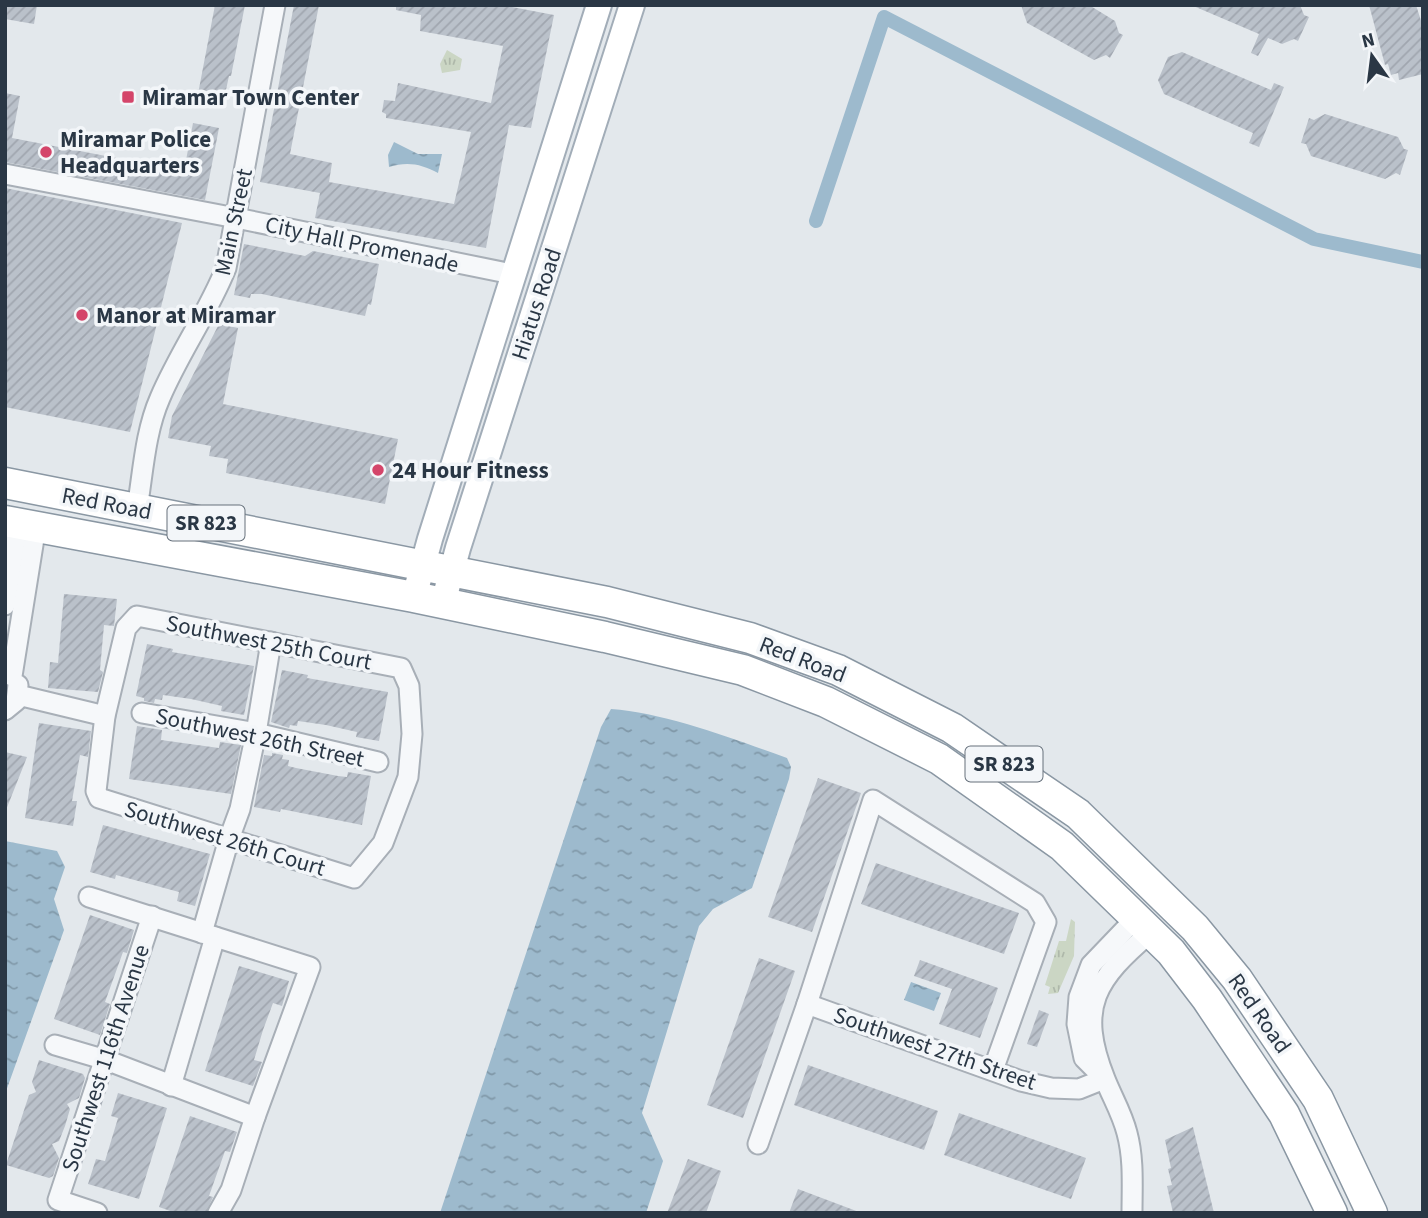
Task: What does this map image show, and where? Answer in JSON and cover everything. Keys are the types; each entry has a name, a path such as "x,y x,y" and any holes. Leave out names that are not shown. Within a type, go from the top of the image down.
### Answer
{"highway":[{"name":"Red Road","path":"5,483 607,602 750,638 838,670 952,728 1079,814 1195,928 1237,979 1320,1102 1372,1213"},
{"name":"Red Road","path":"20,524 414,597 604,637 743,670 826,702 939,760 1062,846 1171,952 1207,999 1284,1114 1332,1213"},
{"path":"1003,805 1038,811 1130,888 1162,896"},
{"path":"1143,925 1188,943 1267,1048 1292,1059"}],"main road":[{"name":"Hiatus Road","path":"414,597 421,566 594,6"},
{"name":"Hiatus Road","path":"443,603 631,10"}],"street":[{"name":"Main Street","path":"137,509 152,420 160,398 217,291 226,268 275,5"},
{"path":"594,6 631,10"},
{"name":"City Hall Promenade","path":"5,174 512,274"},
{"path":"5,605 20,524"},
{"path":"20,524 10,688 105,716"},
{"name":"Southwest 25th Court","path":"105,716 126,628 137,616 401,668 409,686 412,734 408,777 383,843 354,878"},
{"path":"172,1086 229,839 240,809 271,642"},
{"name":"Southwest 26th Street","path":"142,713 256,733 378,762"},
{"name":"Southwest 26th Court","path":"105,716 96,791 99,798 354,878"},
{"path":"758,1144 873,800 1035,904 1046,922 993,1070"},
{"path":"89,897 310,967 231,1190 218,1213"},
{"name":"Southwest 116th Avenue","path":"97,1213 58,1200 152,916"},
{"path":"1132,1213 1132,1159 1128,1135 1119,1107 1104,1079 1084,1058 1077,1024 1079,997 1091,965 1143,925"},
{"name":"Southwest 27th Street","path":"807,1003 1021,1082 1051,1088 1079,1089 1104,1079"},
{"path":"55,1045 106,1060 255,1117"}],"green space":[{"path":"447,50 462,59 460,70 442,73 440,64"},
{"path":"1071,919 1075,922 1074,956 1058,993 1048,994 1050,987 1045,985 1059,941 1066,941"}],"water":[{"path":"394,142 418,154 442,154 438,173 414,164 389,167 388,155"},
{"path":"611,709 677,721 723,735 787,758 791,767 752,888 713,909 699,926 642,1113 663,1161 646,1213 440,1213 601,727"},
{"path":"5,841 57,851 65,867 54,899 64,930 5,1094"},
{"path":"911,982 941,993 934,1011 904,1000"}],"building":[{"path":"5,5 37,5 34,24 5,19"},
{"path":"215,5 245,5 224,99 198,94"},
{"path":"294,5 319,5 290,154 332,163 329,182 454,204 471,132 386,118 386,114 382,112 384,100 395,101 398,83 491,103 503,46 420,31 421,15 396,10 396,5 501,5 554,15 531,128 509,125 486,248 315,218 320,193 260,182"},
{"path":"1021,5 1089,5 1115,21 1119,33 1123,35 1110,58 1106,55 1094,60 1027,23"},
{"path":"1191,5 1300,5 1304,15 1309,17 1298,41 1294,39 1282,44 1268,38 1258,56 1251,53 1259,34"},
{"path":"1369,5 1416,5 1423,27 1423,74 1399,80 1398,73 1391,75 1388,64 1385,65"},
{"path":"1182,52 1271,90 1274,83 1284,87 1259,147 1249,143 1253,133 1164,94 1158,80 1168,57"},
{"name":"Miramar Police Headquarters","path":"5,93 20,96 12,138 184,171 193,123 219,128 205,200 5,162"},
{"path":"1325,114 1398,137 1404,149 1408,150 1400,175 1396,173 1385,179 1311,156 1306,144 1301,143 1309,118 1314,120"},
{"name":"Manor at Miramar","path":"5,188 182,223 130,432 5,407"},
{"path":"244,244 305,256 313,251 379,264 371,305 368,304 365,316 262,294 251,294 250,298 234,295"},
{"path":"219,324 238,328 223,404 398,439 385,504 226,473 228,459 209,456 211,446 168,438 172,416"},
{"path":"64,594 117,599 114,626 104,625 100,670 103,672 98,692 48,688 50,662 58,663"},
{"path":"147,644 173,649 172,652 254,666 244,715 221,711 222,706 191,699 163,695 162,700 155,699 154,703 136,696"},
{"path":"282,670 308,675 307,678 388,692 379,741 356,737 357,732 326,725 298,721 297,726 290,725 289,728 271,722"},
{"path":"39,723 91,731 88,757 80,755 72,801 77,801 73,826 25,818"},
{"path":"137,726 162,730 161,740 219,748 220,742 241,745 231,794 129,779"},
{"path":"5,752 27,757 6,810 5,810"},
{"path":"272,753 283,755 282,759 289,760 288,766 296,768 347,777 348,772 371,776 362,825 281,809 280,812 254,807 264,755 272,756"},
{"path":"818,778 861,793 812,932 768,917"},
{"path":"103,825 210,854 195,906 177,901 179,892 116,875 115,879 90,872"},
{"path":"876,863 1019,913 1004,954 861,904"},
{"path":"90,915 134,930 105,1002 110,1004 100,1035 54,1019"},
{"path":"759,958 795,971 743,1118 707,1105"},
{"path":"920,960 998,988 980,1038 939,1024 952,989 914,976"},
{"path":"239,966 289,981 282,1006 273,1003 263,1030 254,1060 262,1062 253,1086 205,1071"},
{"path":"1039,1010 1049,1014 1037,1047 1027,1044"},
{"path":"39,1060 83,1074 85,1078 79,1098 67,1104 70,1109 59,1141 52,1144 59,1158 53,1176 49,1178 6,1165 29,1095 36,1092 32,1082"},
{"path":"808,1065 938,1111 924,1150 794,1105"},
{"path":"118,1093 167,1108 139,1199 88,1184 96,1159 105,1161 118,1118 111,1116"},
{"path":"959,1113 1086,1158 1071,1199 944,1155"},
{"path":"190,1116 237,1132 230,1152 225,1151 209,1196 213,1197 206,1213 176,1213 159,1207"},
{"path":"1193,1127 1214,1213 1173,1213 1167,1186 1172,1185 1165,1140"},
{"path":"688,1159 721,1171 706,1213 667,1213"},
{"path":"798,1189 859,1212 859,1213 789,1213"}],"waterway":[{"path":"816,221 884,17 1314,239 1423,262"}],"place":[{"name":"Miramar Town Center","path":"128,97"},
{"name":"Miramar Police Headquarters","path":"46,152"},
{"name":"Manor at Miramar","path":"82,315"},
{"name":"24 Hour Fitness","path":"378,470"}]}
